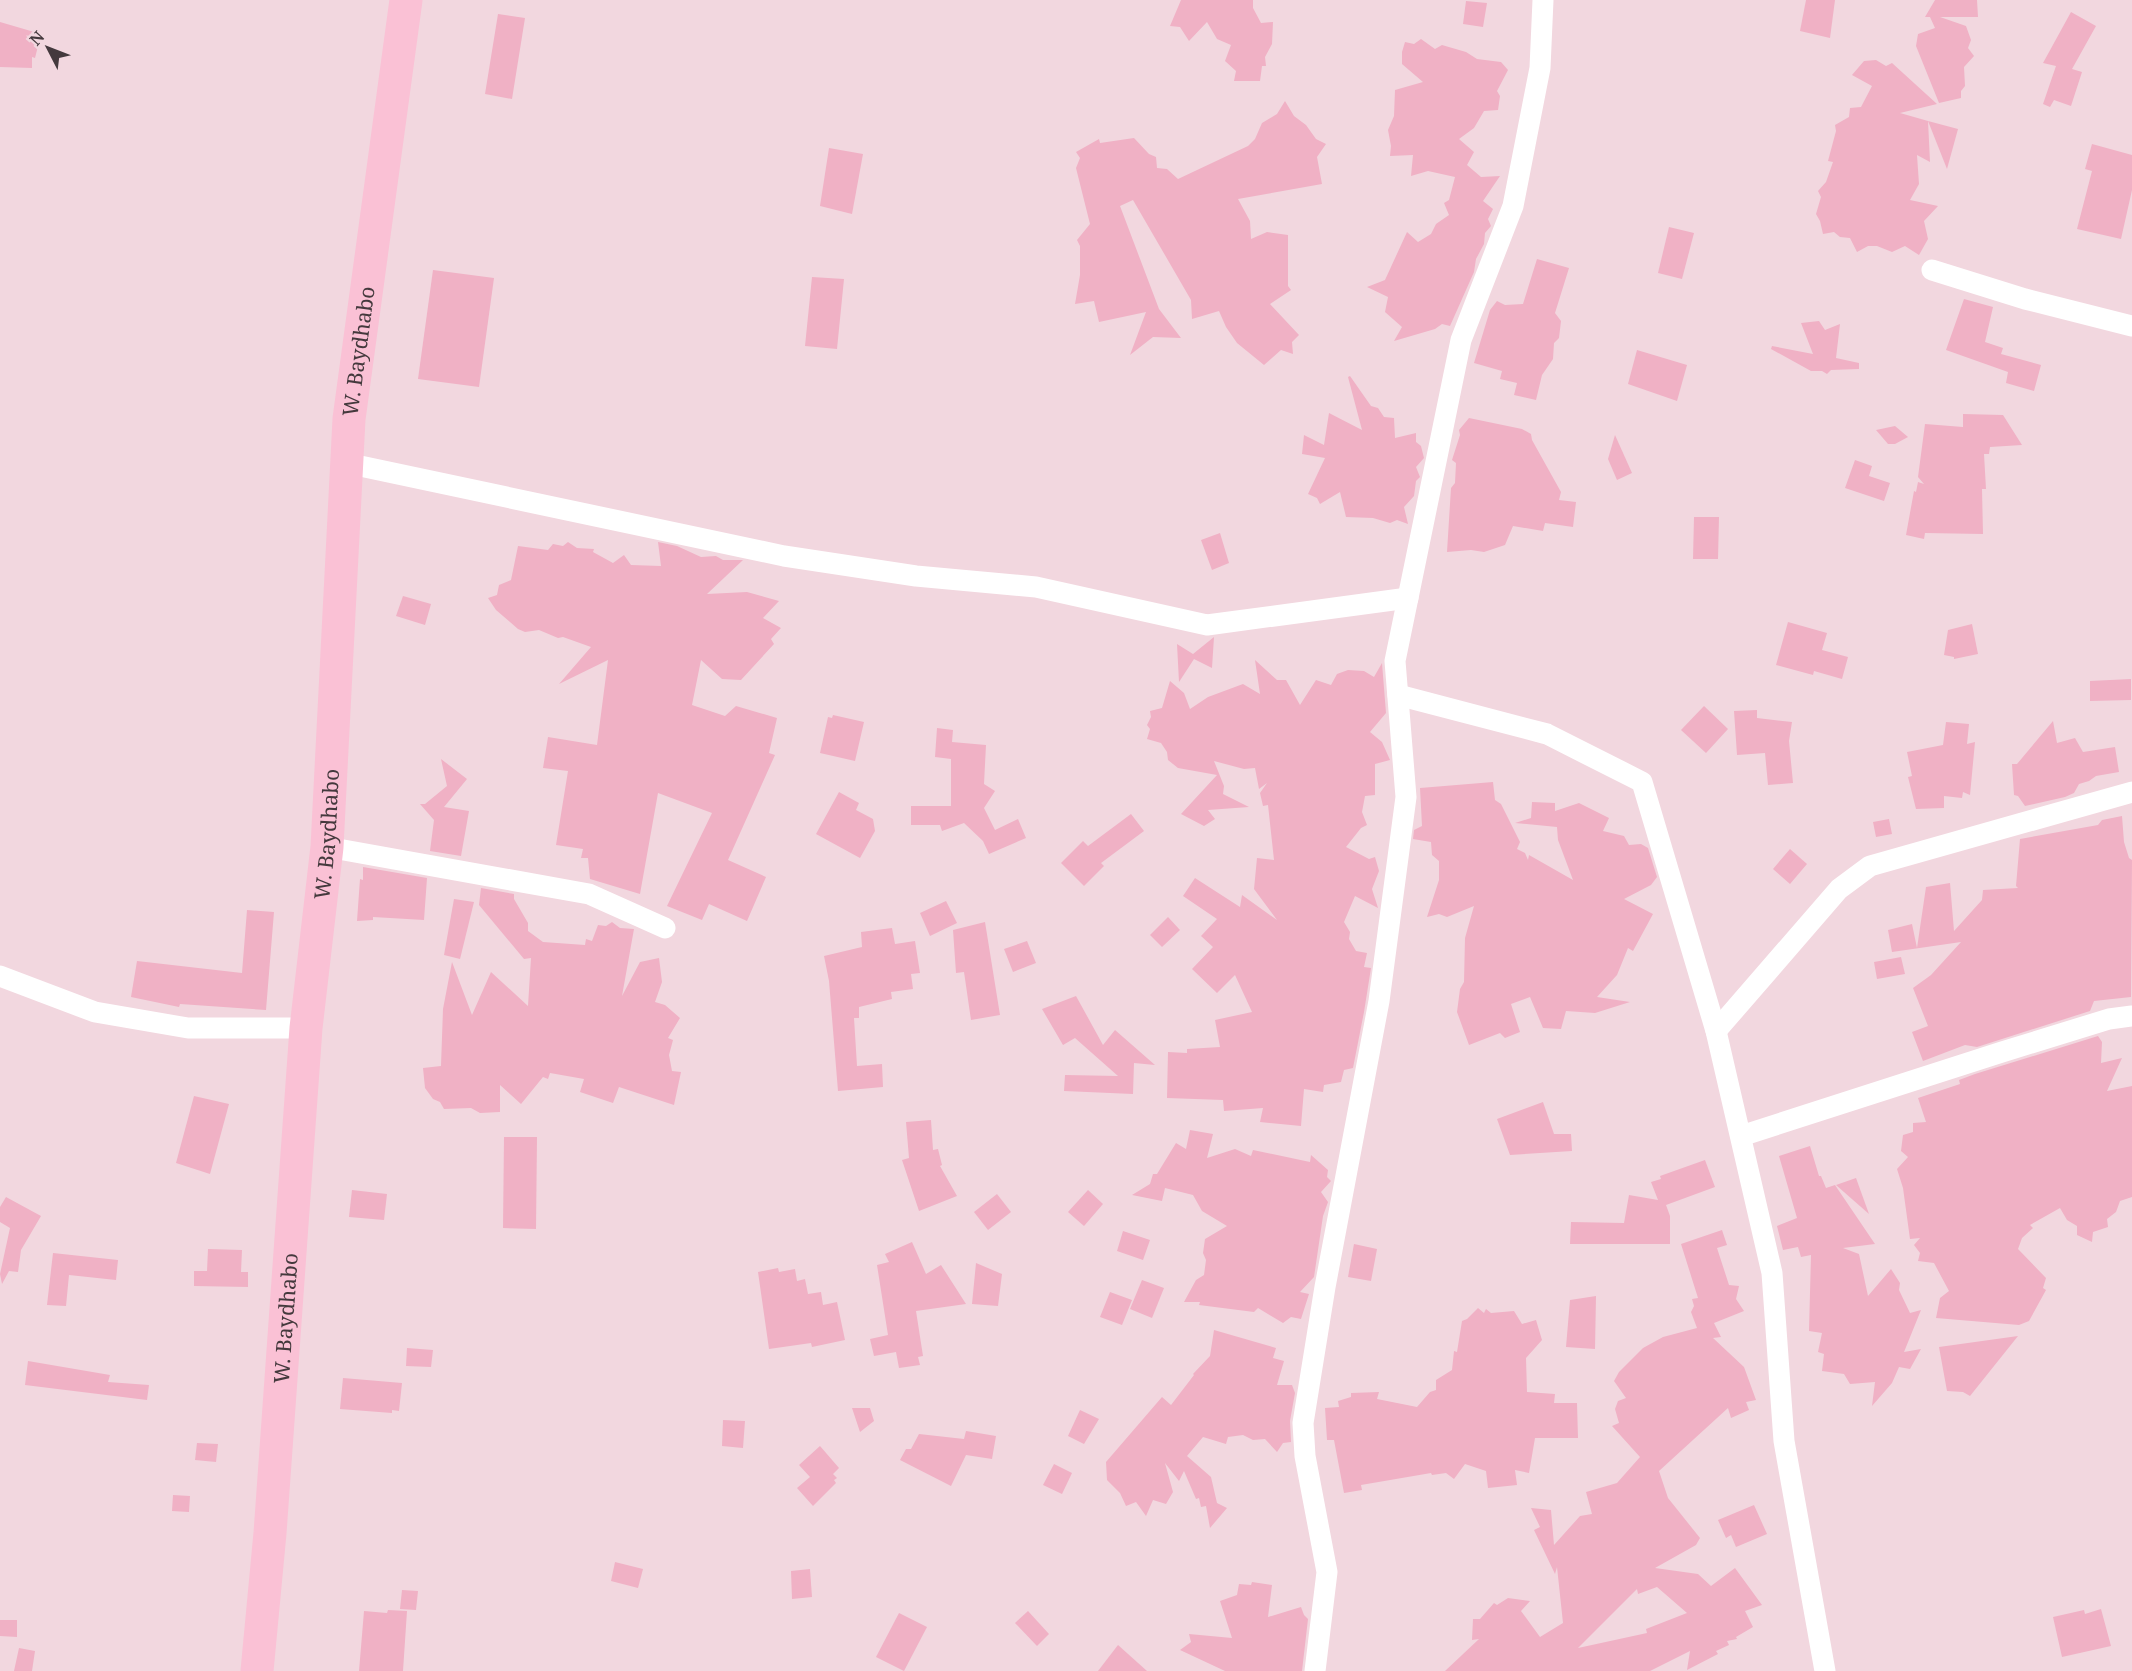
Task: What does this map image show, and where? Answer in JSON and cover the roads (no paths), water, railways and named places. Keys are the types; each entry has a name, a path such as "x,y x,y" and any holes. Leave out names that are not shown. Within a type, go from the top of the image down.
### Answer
{"main road":[{"name":"W. Baydhabo","path":"257,1671 270,1533 306,1028 327,847 349,419 406,0"}],"street":[{"path":"1316,1671 1327,1572 1305,1456 1304,1423 1325,1287 1379,1001 1404,808 1395,662 1461,340 1513,206 1540,68 1542,0"},
{"path":"1932,270 2025,299 2132,326"},
{"path":"346,463 784,556 916,576 1036,587 1207,625 1408,598"},
{"path":"1398,694 1546,734 1642,782 1716,1031 1772,1274 1784,1441 1825,1671"},
{"path":"1716,1031 1839,889 1870,866 2132,792"},
{"path":"327,847 589,894 665,928"},
{"path":"0,976 95,1012 189,1028 306,1028"},
{"path":"1741,1136 2013,1048 2109,1019 2132,1016"}]}
